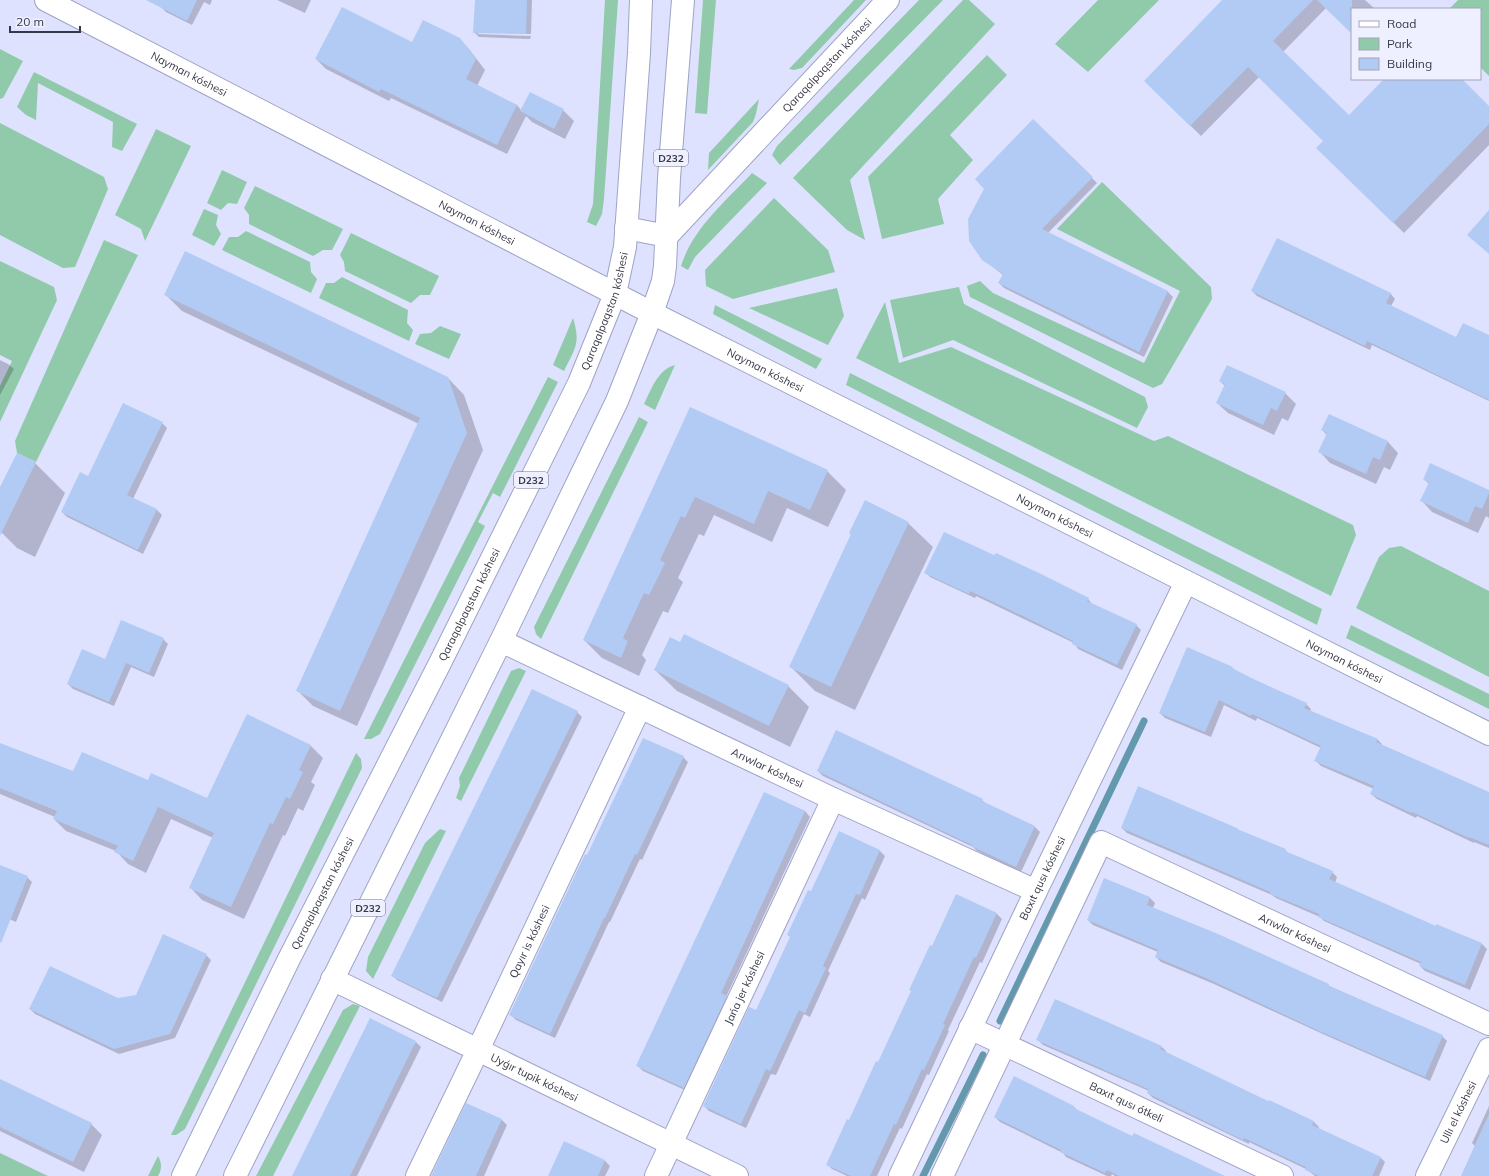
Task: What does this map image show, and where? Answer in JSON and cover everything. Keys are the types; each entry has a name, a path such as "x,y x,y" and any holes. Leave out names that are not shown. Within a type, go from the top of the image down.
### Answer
{"street":[{"name":"Nayman kóshesi","path":"46,0 652,314 1489,734"},
{"name":"Qaraqalpaqstan kóshesi","path":"183,1176 292,952 440,663 579,383 615,294 625,247 639,53 641,0"},
{"name":"D232","path":"235,1176 501,641 617,401 652,314 663,281 668,236 669,178 683,0"},
{"name":"Qaraqalpaqstan kóshesi","path":"668,236 888,0"},
{"path":"626,228 668,236"},
{"name":"Baxıt qusı kóshesi","path":"900,1176 1036,890 1186,582"},
{"name":"Arıwlar kóshesi","path":"501,641 833,799 1036,890"},
{"name":"Qayır is kóshesi","path":"416,1176 478,1050 640,707"},
{"name":"Jańa jer kóshesi","path":"656,1176 833,799"},
{"name":"Arıwlar kóshesi","path":"1004,1044 1101,842 1489,1024"},
{"name":"Uyǵır tupik kóshesi","path":"332,979 737,1176"},
{"name":"Baxıt qusı ótkeli","path":"970,1028 1282,1176"},
{"path":"942,1176 1004,1044"},
{"name":"Ullı el kóshesi","path":"1427,1176 1489,1049"}],"green space":[{"path":"605,0 618,0 604,199 602,214 596,226 587,222 593,204"},
{"path":"703,0 716,0 707,114 695,113"},
{"path":"854,0 866,0 802,68 794,70 789,69"},
{"path":"919,0 943,0 780,165 772,155 777,146"},
{"path":"963,0 969,0 995,24 850,180 865,240 847,230 793,178"},
{"path":"1098,0 1159,0 1088,72 1055,44"},
{"path":"1458,0 1489,0 1489,76 1481,68 1481,8 1450,8"},
{"path":"0,49 23,61 3,98 0,99"},
{"path":"987,55 1007,75 950,135 973,160 938,199 944,224 882,239 868,177"},
{"path":"34,72 137,124 122,151 112,147 113,122 38,83 36,120 26,115 17,107"},
{"path":"759,99 753,122 708,170 709,153"},
{"path":"0,123 104,177 108,189 75,267 63,268 0,235"},
{"path":"156,129 191,146 145,241 141,229 115,215"},
{"path":"222,170 247,182 237,204 228,203 221,210 207,203"},
{"path":"752,173 767,183 695,257 688,270 681,266 686,252 693,240 711,216"},
{"path":"1102,182 1211,287 1212,299 1162,384 1153,388 970,297 967,286 980,281 993,293 1144,363 1180,291 1057,229"},
{"path":"255,186 343,229 332,250 323,250 313,256 249,224 249,215 244,208"},
{"path":"774,198 828,250 835,272 733,299 706,286 705,270"},
{"path":"204,209 218,215 216,225 221,234 214,246 192,235"},
{"path":"246,231 310,262 311,272 317,279 311,293 222,250 229,237 238,237"},
{"path":"351,233 439,276 430,295 420,295 411,303 345,271 344,262 340,255"},
{"path":"104,240 138,255 36,462 17,453 15,441"},
{"path":"0,261 54,287 57,300 0,422 0,386 12,361 0,355"},
{"path":"342,277 408,310 407,323 413,330 409,341 319,298 326,283 334,283"},
{"path":"959,287 964,304 1145,397 1148,407 1137,428 953,340 903,358 890,300"},
{"path":"837,288 844,316 828,345 749,308"},
{"path":"885,302 899,363 951,347 1154,441 1168,436 1353,525 1356,535 1331,596 856,358"},
{"path":"715,305 822,359 816,369 713,314"},
{"path":"573,318 577,334 576,346 564,371 553,365"},
{"path":"440,326 461,334 449,359 415,344 420,334 431,333"},
{"path":"675,365 655,410 644,404 652,387 660,375 669,367"},
{"path":"850,373 1322,609 1317,625 846,385"},
{"path":"548,377 558,382 500,497 493,493 478,522 485,526 380,734 371,739 364,739"},
{"path":"639,417 648,422 541,639 536,634 534,627"},
{"path":"1401,546 1489,591 1489,677 1356,608 1379,557 1389,548"},
{"path":"1351,625 1489,694 1489,709 1346,638"},
{"path":"519,668 526,671 461,801 456,798 460,786 459,778 511,671"},
{"path":"356,753 361,759 362,768 185,1129 176,1135 171,1135"},
{"path":"440,829 446,831 373,979 366,971 368,957 425,843"},
{"path":"353,1004 360,1006 273,1176 256,1176 343,1010"},
{"path":"0,1153 48,1176 0,1176"},
{"path":"158,1156 161,1168 158,1176 148,1176"}],"building":[{"path":"146,0 197,0 187,21"},
{"path":"475,0 527,0 526,34 473,33"},
{"path":"1222,0 1313,0 1273,41 1349,115 1383,80 1463,80 1489,106 1489,124 1393,223 1316,148 1323,141 1248,67 1190,126 1144,81"},
{"path":"1317,0 1352,0 1351,33"},
{"path":"342,7 412,42 423,20 460,38 476,59 466,79 517,105 497,145 381,89 379,92 315,59"},
{"path":"530,92 564,109 554,129 520,111"},
{"path":"1033,119 1093,177 1042,229 1168,291 1139,352 998,283 1003,274 982,260 969,241 968,219 984,189 975,179"},
{"path":"1489,210 1489,254 1467,235"},
{"path":"1277,238 1391,293 1386,303 1456,337 1463,323 1489,335 1489,400 1367,341 1365,346 1251,291"},
{"path":"185,251 448,377 467,433 340,711 296,691 420,418 164,295"},
{"path":"1227,365 1286,392 1277,411 1271,408 1263,425 1216,403 1225,384 1219,381"},
{"path":"123,403 163,422 127,495 157,509 138,550 61,512 80,472 88,476"},
{"path":"690,407 828,470 810,510 768,491 754,524 695,497 685,518 681,516 660,560 665,563 649,595 644,593 623,638 628,641 621,658 583,640"},
{"path":"1329,414 1388,441 1380,460 1373,457 1366,474 1318,452 1327,433 1321,430"},
{"path":"17,453 36,462 0,536 0,487"},
{"path":"1430,463 1489,490 1482,509 1475,506 1468,523 1420,501 1429,482 1423,480"},
{"path":"865,500 909,522 831,687 789,667 851,534 849,533"},
{"path":"944,532 994,555 996,553 1041,574 1089,598 1087,601 1137,624 1117,665 1072,644 1073,641 1025,617 970,591 969,594 924,573"},
{"path":"121,620 164,638 149,673 126,663 109,702 67,684 82,649 105,659"},
{"path":"684,634 789,685 769,726 654,670 670,637 680,642"},
{"path":"1187,647 1233,667 1232,668 1255,680 1307,703 1304,708 1378,739 1376,742 1489,792 1489,845 1469,838 1370,794 1374,786 1314,761 1321,746 1252,714 1251,716 1219,700 1205,732 1159,713"},
{"path":"532,689 578,711 437,998 391,976"},
{"path":"247,714 311,745 299,770 303,772 290,799 286,797 273,824 270,823 231,907 189,888 214,833 158,807 133,861 114,852 118,846 53,819 57,811 0,788 0,743 73,771 82,752 148,780 151,773 207,798"},
{"path":"836,730 983,799 982,801 1035,826 1016,867 817,771"},
{"path":"643,738 684,756 637,855 635,854 604,918 550,1034 509,1015 585,854 587,855"},
{"path":"1138,786 1286,849 1285,851 1333,871 1329,879 1436,926 1436,924 1482,943 1465,985 1419,966 1421,962 1318,917 1319,914 1121,828"},
{"path":"764,792 805,811 721,993 727,996 684,1088 636,1066"},
{"path":"839,831 880,850 860,895 856,894 823,966 826,968 805,1013 799,1010 770,1071 766,1069 741,1124 703,1106 749,1007 756,1010 790,937 787,935 808,890 811,891"},
{"path":"0,865 28,876 1,943 0,942"},
{"path":"1104,878 1150,897 1147,905 1218,934 1329,984 1329,986 1443,1035 1425,1077 1319,1031 1208,979 1155,957 1158,950 1087,920"},
{"path":"956,894 997,913 976,958 974,957 943,1024 945,1025 924,1070 922,1069 870,1176 851,1176 826,1165 847,1119 849,1120 876,1061 878,1062 911,991 909,990 930,945 932,946"},
{"path":"163,934 207,954 170,1034 114,1049 29,1009 50,966 118,998 136,995"},
{"path":"1055,999 1162,1046 1160,1049 1268,1101 1269,1100 1314,1121 1312,1125 1381,1157 1372,1176 1319,1176 1305,1170 1306,1167 1244,1138 1243,1140 1147,1093 1148,1089 1036,1040"},
{"path":"370,1018 416,1041 350,1176 292,1176"},
{"path":"1014,1076 1074,1106 1074,1108 1132,1136 1134,1133 1225,1176 1119,1176 1107,1170 1105,1173 1060,1152 1061,1150 994,1117"},
{"path":"0,1079 92,1123 73,1162 0,1127"},
{"path":"466,1103 502,1119 476,1176 431,1176"},
{"path":"1489,1114 1489,1176 1461,1176"},
{"path":"564,1141 605,1160 598,1176 548,1176"}],"waterway":[{"path":"1000,1021 1144,721"},
{"path":"923,1176 983,1055"}]}
